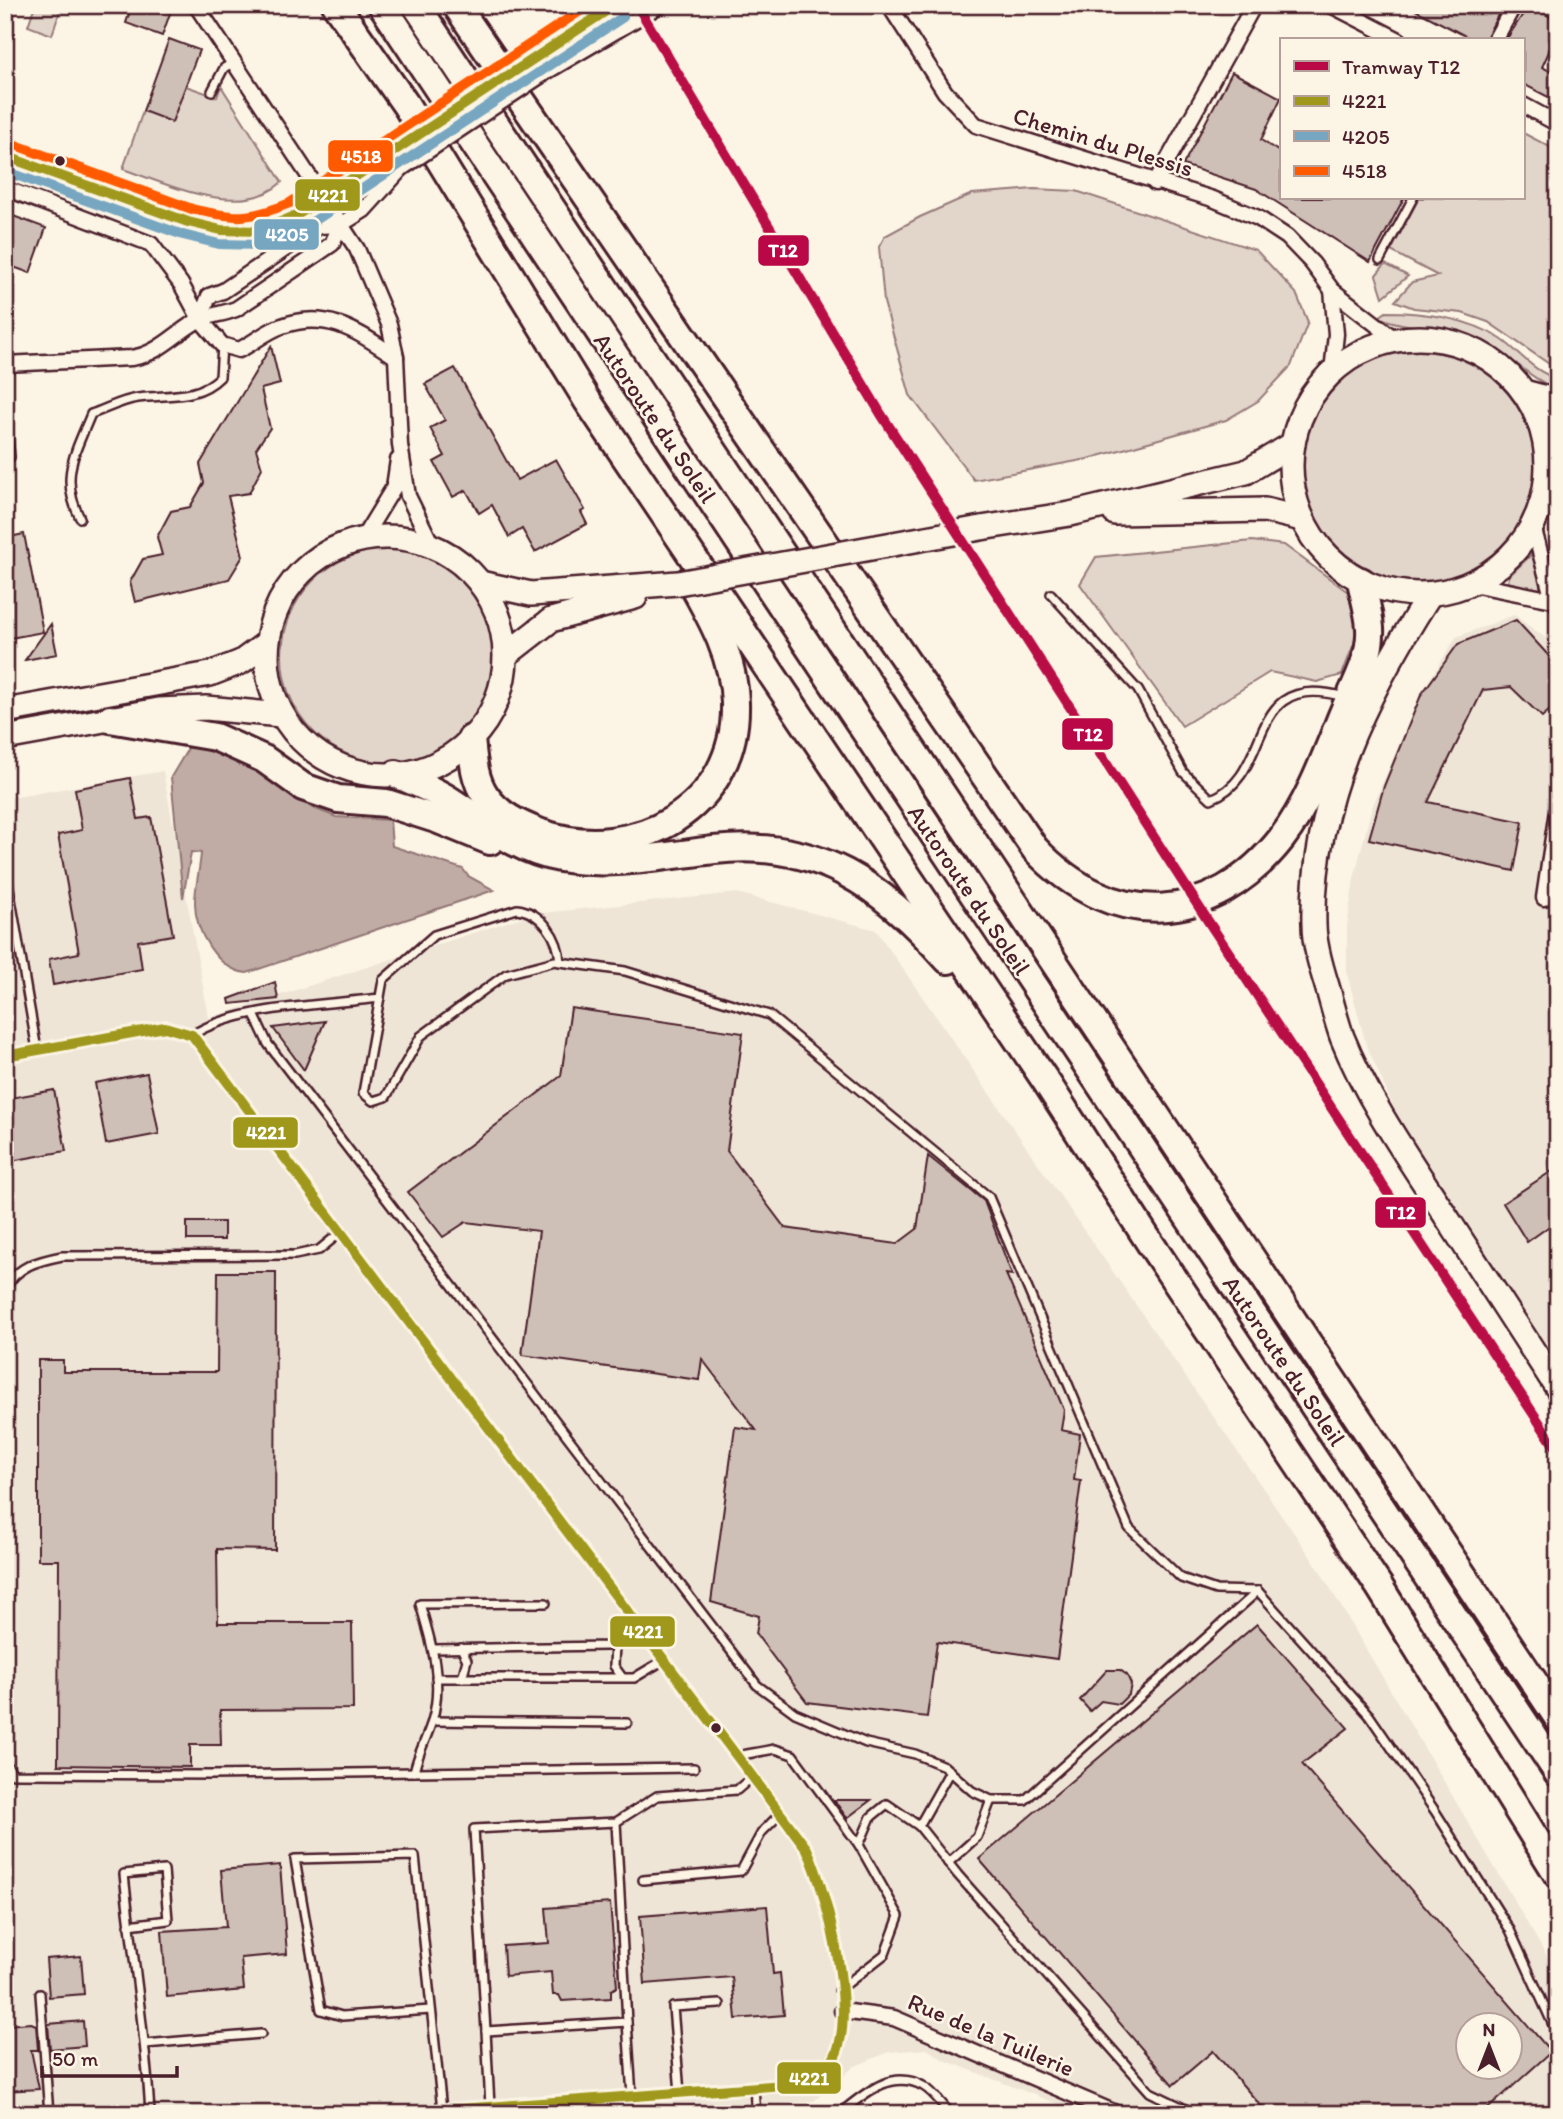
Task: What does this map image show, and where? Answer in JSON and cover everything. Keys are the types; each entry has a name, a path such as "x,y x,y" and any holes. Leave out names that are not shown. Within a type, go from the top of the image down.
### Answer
{"highway":[{"path":"336,5 406,105 587,400 726,649 735,704 728,747 708,787 673,821 640,837 594,844 551,836 512,821 483,793 471,739"},
{"name":"Autoroute du Soleil","path":"382,5 1558,1773"},
{"name":"Autoroute du Soleil","path":"416,5 1558,1718"},
{"path":"456,5 1035,849 1070,880 1091,894 1140,907 1176,906 1227,887 1249,873 1284,835 1328,752 1365,663 1370,628 1361,581"},
{"path":"587,400 1040,1071 1150,1243 1386,1597 1558,1875"},
{"path":"110,719 215,737 264,759 303,787 338,799 386,803 436,819 495,843 540,853 575,860 622,862 718,850 759,848 805,856 858,877 904,912 976,994 1150,1243"},
{"path":"396,774 430,788 491,829 540,853"}],"main road":[{"path":"1431,338 1458,344 1486,356 1507,372 1524,392 1537,414 1545,439 1552,483 1533,526 1504,562 1472,584 1430,594 1399,593 1361,581 1323,551 1302,519 1292,482 1293,444 1307,404 1332,372 1369,348 1396,340 1431,338"},
{"path":"1524,392 1558,401"},
{"path":"506,655 551,620 678,583 1070,514 1246,472 1293,444"},
{"path":"1070,514 1265,510 1302,519"},
{"path":"395,537 432,545 456,559 480,583 495,610 506,655 498,694 489,715 471,739 431,766 396,774 379,775 339,765 316,752 281,715 269,678 267,643 279,603 299,574 336,547 363,538 395,537"},
{"path":"480,583 531,594 678,583"},
{"path":"1430,594 1405,633 1350,739 1325,818 1316,872 1313,926 1322,971 1342,1037 1370,1091 1398,1141 1558,1389"},
{"path":"5,711 210,674 241,662 267,643"},
{"path":"5,738 159,710 206,708 281,715"}],"street":[{"path":"195,5 321,199 357,249 376,289 389,324 396,357 400,445 408,496 432,545"},
{"path":"200,319 209,296 223,291 319,226 340,225 364,210 402,168 546,72 660,5"},
{"name":"Chemin du Plessis","path":"888,5 945,92 976,125 1213,199 1258,218 1287,237 1312,263 1332,290 1396,340"},
{"path":"1156,183 1254,5"},
{"path":"1331,5 1395,38"},
{"path":"1496,38 1514,5"},
{"path":"1524,107 1558,124"},
{"path":"5,188 150,244 181,284 200,319 222,345 239,350 282,325 321,321 343,323 396,357"},
{"path":"5,364 139,357 177,336 200,319 219,316 236,309 332,244 340,225"},
{"path":"1332,290 1336,334 1332,372"},
{"path":"363,538 394,487 400,445"},
{"path":"1472,584 1555,602 1533,526"},
{"path":"1544,898 1558,804"},
{"name":"Rue de la Tuilerie","path":"842,2011 894,2018 1118,2114"}],"lane":[{"path":"5,156 188,222 221,230 259,231 297,215 615,5"},
{"path":"212,91 224,68 232,62"},
{"path":"1380,260 1412,200"},
{"path":"80,518 68,496 73,459 92,414 135,398 195,394 210,387 220,377 222,345"},
{"path":"5,411 11,449 10,457 5,459"},
{"path":"1051,594 1138,690 1183,772 1211,799 1234,786 1277,705 1296,692 1327,692 1349,698"},
{"path":"5,864 37,1050"},
{"path":"560,962 559,946 551,932 530,911 517,909 434,935 383,980 363,1093 373,1101 386,1097 421,1036 506,974 560,962 625,971 769,1015 989,1197 1129,1528 1181,1578 1216,1590 1258,1591 1370,1715 1510,1930 1558,2036"},
{"path":"192,1035 208,1024 254,1014 380,998"},
{"path":"254,1014 268,1044 757,1685 807,1718 866,1743 915,1754 950,1771 972,1791 991,1800 1025,1800 1258,1591"},
{"path":"5,1056 165,1027 192,1035 807,1849 824,1887 842,2011 838,2049 827,2067 809,2080 754,2088 490,2106 464,2111 390,2114"},
{"path":"5,1289 15,1273 36,1261 62,1256 295,1255 319,1250 341,1232"},
{"path":"414,1772 419,1749 432,1721 436,1678 434,1649 419,1604 546,1603"},
{"path":"434,1649 574,1648 615,1643 642,1630"},
{"path":"615,1643 614,1666 622,1677"},
{"path":"461,1648 467,1660 462,1678"},
{"path":"436,1678 634,1678 664,1660"},
{"path":"432,1721 627,1723"},
{"path":"736,1756 775,1749 793,1755 859,1845 899,1916 885,1954 839,1990"},
{"path":"5,1762 13,1774 694,1769"},
{"path":"919,1826 950,1771"},
{"path":"490,2106 474,1829 616,1822 657,1796 737,1790 752,1777"},
{"path":"948,1863 977,1837 991,1800"},
{"path":"859,1845 871,1817 887,1804 919,1826 948,1863 1150,2092 1196,2114"},
{"path":"643,1880 741,1871 762,1832 780,1814"},
{"path":"616,1822 632,2096"},
{"path":"431,2010 342,2015 321,2010 295,1858 415,1856 442,2110"},
{"path":"129,1926 168,1920 164,1870 124,1874 129,1926 145,2044 150,2114"},
{"path":"40,1994 49,2114"},
{"path":"680,2093 673,2007 720,2004"},
{"path":"486,2031 627,2022"},
{"path":"145,2044 261,2034"},
{"path":"839,2114 877,2084 902,2081 923,2086 951,2114"},
{"path":"754,2088 756,2114"},
{"path":"516,2105 517,2114"},
{"path":"1550,2114 1558,2105"}],"shaded area":[{"path":"35,5 60,11 52,35 28,26"},
{"path":"186,86 217,97 221,86 282,182 265,193 226,199 182,190 123,169 143,111 172,122"},
{"path":"1524,134 1558,151 1558,370 1488,322 1462,313 1414,308 1395,301 1412,282 1438,276 1391,251 1418,200 1524,200"},
{"path":"1034,189 1076,191 1256,250 1296,293 1308,322 1291,366 1258,401 1226,420 1088,459 974,480 910,395 884,302 879,247 885,236 972,194"},
{"path":"1385,264 1408,276 1383,297 1376,275"},
{"path":"1386,312 1415,313 1475,326 1501,339 1542,372 1558,378 1558,390 1475,337 1451,330 1402,324 1379,317"},
{"path":"1418,351 1441,353 1463,360 1501,385 1526,423 1533,445 1533,491 1526,513 1501,551 1463,576 1441,583 1418,585 1395,583 1373,576 1335,551 1310,513 1303,491 1301,468 1303,445 1310,423 1335,385 1373,360 1395,353"},
{"path":"1252,541 1284,545 1348,592 1358,633 1342,675 1317,682 1270,672 1182,726 1080,584 1096,557"},
{"path":"389,549 430,557 465,580 488,615 496,656 488,697 465,732 430,755 389,763 348,755 313,732 290,697 282,656 290,615 313,580 348,557"},
{"path":"1534,555 1541,591 1508,582 1509,576"},
{"path":"1514,615 1558,647 1558,1368 1438,1185 1397,1115 1366,1044 1347,974 1347,926 1354,878 1371,810 1420,696 1456,637"},
{"path":"190,745 208,748 257,767 311,807 336,817 390,820 392,846 463,869 468,876 494,890 247,973 236,970 217,957 199,925 195,903 201,853 191,852 183,898 171,777"},
{"path":"163,771 209,1018 532,914 737,893 876,930 1319,1569 1558,1975 1558,2114 1083,2114 944,2060 927,2049 889,2052 855,2066 814,2101 744,2107 744,2114 5,2114 5,799"}],"building":[{"path":"132,5 173,5 162,36 126,23"},
{"path":"1406,5 1484,5 1499,13 1486,38 1469,38"},
{"path":"1529,5 1558,21 1558,32 1542,67 1558,75 1558,102 1524,85 1524,38 1507,38"},
{"path":"169,39 199,50 172,122 143,111"},
{"path":"1232,72 1280,97 1261,140 1280,152 1280,200 1403,200 1370,262 1256,189 1183,165"},
{"path":"5,213 46,228 30,273 5,264"},
{"path":"271,346 280,384 261,389 270,428 256,449 262,468 249,493 228,496 243,556 229,579 135,602 130,582 143,559 162,555 157,537 171,511 190,507 204,483 200,464"},
{"path":"455,368 517,480 556,459 585,510 581,512 587,524 535,552 522,529 509,537 492,505 479,513 466,490 453,497 434,462 445,456 430,428 445,420 425,384"},
{"path":"24,534 43,632 5,639 5,538"},
{"path":"1516,620 1558,666 1558,703 1542,717 1511,687 1483,690 1428,802 1523,822 1514,871 1369,839 1384,786 1421,695 1458,644"},
{"path":"51,624 57,654 25,660"},
{"path":"130,778 138,819 151,817 173,935 138,941 142,969 53,985 49,959 79,953 58,835 82,830 75,789"},
{"path":"275,982 278,999 230,1004 229,999"},
{"path":"571,1008 743,1033 727,1151 785,1228 897,1244 917,1229 928,1156 984,1201 1012,1275 1006,1274 1064,1410 1061,1430 1080,1434 1074,1480 1081,1481 1057,1659 937,1642 927,1717 807,1702 756,1634 759,1616 711,1602 735,1427 756,1430 702,1359 699,1380 522,1355 539,1231 466,1222 443,1237 408,1192 561,1076"},
{"path":"325,1021 304,1070 273,1028"},
{"path":"147,1073 159,1134 106,1144 95,1083"},
{"path":"54,1090 66,1151 5,1162 5,1099"},
{"path":"1558,1167 1558,1220 1527,1242 1503,1203"},
{"path":"187,1222 224,1222 224,1240 187,1240"},
{"path":"218,1272 276,1272 275,1550 217,1549 218,1623 352,1623 353,1709 220,1710 221,1745 190,1745 190,1767 58,1765 59,1560 38,1560 38,1360 63,1360 63,1372 217,1372"},
{"path":"1257,1624 1348,1728 1302,1764 1515,2010 1454,2010 1454,2080 1520,2080 1482,2114 1268,2114 1213,2051 1173,2085 979,1859"},
{"path":"1107,1670 1120,1670 1127,1675 1131,1684 1129,1694 1119,1704 1101,1701 1090,1711 1080,1700"},
{"path":"834,1800 871,1800 847,1818"},
{"path":"280,1865 287,1954 241,1958 244,1990 167,1997 162,1931 226,1927 221,1870"},
{"path":"610,1903 617,1987 611,1990 611,1998 562,2001 559,1995 553,1995 551,1972 505,1976 503,1946 549,1943 546,1908"},
{"path":"767,1906 773,1974 780,1973 784,2015 736,2019 732,1977 645,1984 640,1916"},
{"path":"81,1956 84,1994 49,1997 46,1959"},
{"path":"83,2021 85,2046 50,2049 48,2024"},
{"path":"1524,2021 1551,2052 1524,2076"},
{"path":"7,2025 36,2025 38,2050 31,2050 39,2089 5,2091 5,2071 10,2071"}],"tram line":[{"name":"T12","path":"637,5 881,414 1208,921 1558,1451"}],"transit line":[{"name":"4518","path":"10,143 192,209 231,216 263,213 290,203 589,5"},
{"name":"4221","path":"5,156 188,222 221,230 259,231 297,215 615,5"},
{"name":"4205","path":"5,171 183,235 219,244 262,245 305,227 623,17"},
{"name":"4221","path":"5,1056 165,1027 192,1035 807,1849 815,1869 831,1923 843,2013 841,2038 834,2058 819,2073 784,2085 393,2114"}]}
